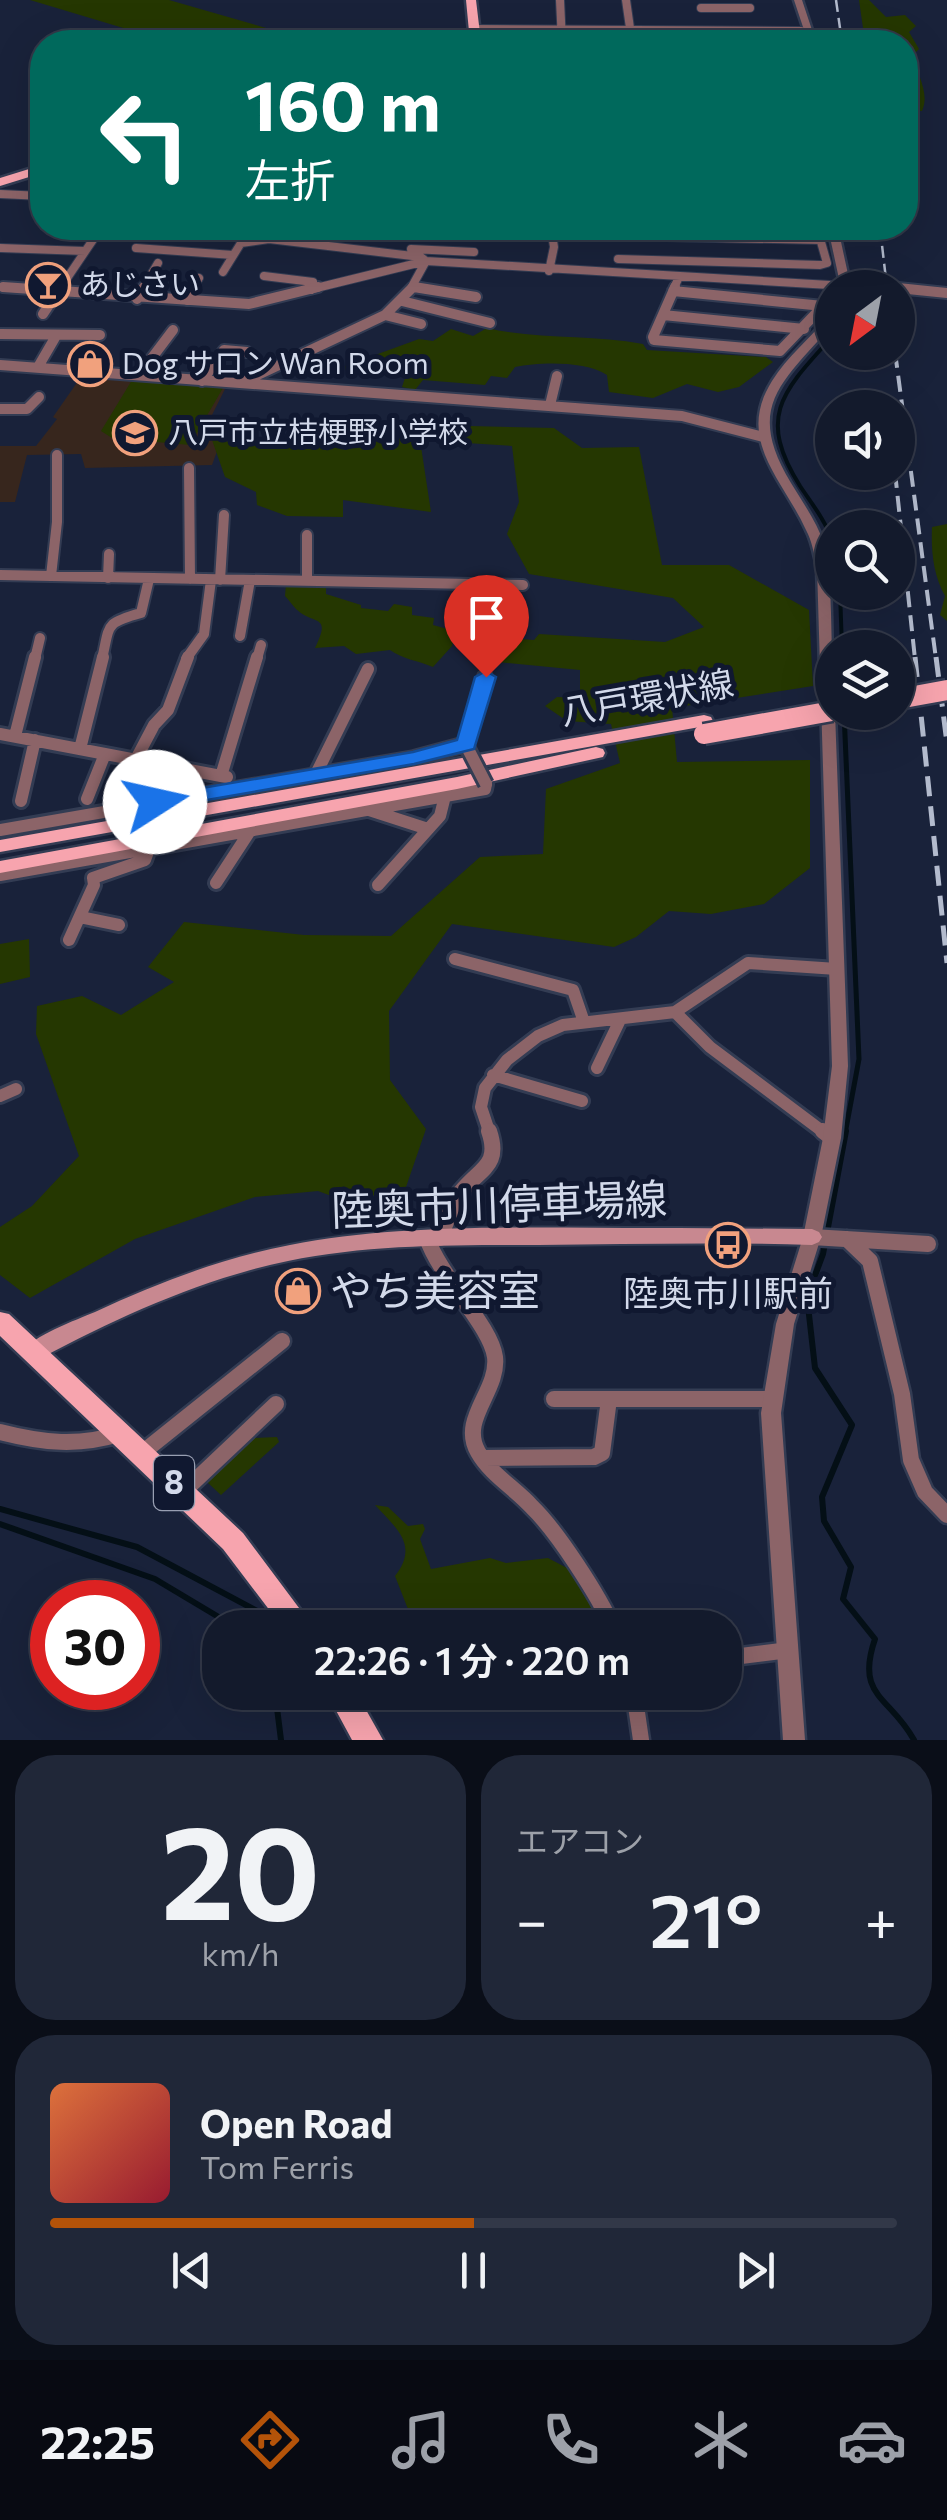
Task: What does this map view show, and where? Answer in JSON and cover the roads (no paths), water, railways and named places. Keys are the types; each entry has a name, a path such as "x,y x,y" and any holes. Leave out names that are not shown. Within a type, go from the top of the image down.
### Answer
{"main road":[{"path":"471,0 474,29"},
{"path":"0,182 30,172"},
{"path":"915,684 947,678"},
{"path":"915,696 947,690"},
{"name":"八戸環状線","path":"0,846 36,846 598,752 815,702"},
{"name":"八戸環状線","path":"0,858 36,846 619,736 815,713"},
{"path":"0,833 448,759 619,736"},
{"path":"0,867 457,783 598,752"},
{"name":"陸奥市川停車場線","path":"34,1352 129,1304 194,1279 286,1254 350,1243 434,1238 812,1237"},
{"name":"8","path":"0,1321 234,1541 286,1610"},
{"path":"350,1710 368,1740"}],"street":[{"path":"560,0 562,29"},
{"path":"626,0 630,30"},
{"path":"798,0 808,30"},
{"path":"474,29 705,30 700,4 750,8"},
{"path":"801,30 797,19 805,18"},
{"path":"0,194 30,195"},
{"path":"43,314 92,240"},
{"path":"223,272 240,243 247,240"},
{"path":"315,240 420,257 426,262"},
{"path":"334,240 436,252 474,252"},
{"path":"472,240 476,267"},
{"path":"549,270 553,240"},
{"path":"614,274 617,240"},
{"path":"618,258 820,265 827,263 821,240"},
{"path":"836,240 843,270"},
{"path":"0,248 84,250"},
{"path":"136,248 233,255"},
{"path":"0,287 249,304 426,262 815,285"},
{"path":"241,383 385,315 413,287 426,262"},
{"path":"137,298 158,264"},
{"path":"264,276 313,282 312,290"},
{"path":"673,291 823,306 780,351 662,342 653,338 663,315 673,291 679,277"},
{"path":"186,300 199,278"},
{"path":"413,287 476,297"},
{"path":"915,289 947,292"},
{"path":"402,301 490,324"},
{"path":"385,315 421,324"},
{"path":"663,315 804,329"},
{"path":"139,376 173,330"},
{"path":"0,334 100,335"},
{"path":"38,367 56,336"},
{"path":"794,1740 771,1413 785,1324 812,1237 832,1138 840,1066 824,567 811,526 767,455 763,436 764,410 778,380 815,338"},
{"path":"202,381 224,350 246,352"},
{"path":"0,365 682,416 763,436"},
{"path":"550,405 556,376"},
{"path":"0,409 27,409 38,398"},
{"path":"51,576 58,522 57,455"},
{"path":"189,468 190,579"},
{"path":"126,797 137,761 154,725 168,710 186,658 204,634 224,515"},
{"path":"307,535 308,581"},
{"path":"108,578 109,554"},
{"path":"0,575 523,585"},
{"path":"80,748 84,722 105,665 108,626 115,620 142,613 149,578"},
{"path":"240,636 250,580"},
{"path":"40,638 4,737 80,748 252,785"},
{"path":"221,776 262,645"},
{"path":"316,774 368,669"},
{"path":"0,875 484,789 486,784 467,747 486,677"},
{"path":"21,800 35,740"},
{"path":"0,833 467,747"},
{"path":"87,800 105,754"},
{"path":"378,885 440,816 445,796"},
{"path":"366,809 428,829"},
{"path":"216,883 250,832"},
{"path":"69,940 93,878 145,860 149,850"},
{"path":"80,917 119,925"},
{"path":"455,958 572,990 584,1022"},
{"path":"607,1610 602,1597 562,1548 551,1527 475,1446 473,1427 496,1359 488,1340 438,1271 434,1238 458,1195 492,1160 495,1148 480,1107 481,1097 493,1074 550,1028 675,1012 748,963 837,969"},
{"path":"675,1012 710,1047 832,1138"},
{"path":"597,1068 620,1020"},
{"path":"493,1074 582,1101"},
{"path":"0,1096 16,1089"},
{"name":"陸奥市川停車場線","path":"812,1237 928,1244"},
{"path":"847,1239 870,1261 902,1394 911,1460 925,1492 947,1515"},
{"path":"142,1453 282,1341"},
{"path":"554,1399 774,1399"},
{"path":"484,1458 602,1453 608,1399"},
{"path":"183,1492 276,1404"},
{"path":"0,1432 54,1446 92,1445 122,1434"},
{"path":"742,1656 789,1650"},
{"path":"637,1710 641,1740"}],"waterway":[{"path":"815,356 789,389 778,422 787,462 816,510"},
{"path":"841,610 841,630"},
{"path":"845,730 859,1059 845,1134"},
{"path":"846,1131 823,1254 807,1297 815,1368 852,1425 822,1497 824,1521 851,1567 843,1599 875,1639 869,1673 872,1685 914,1740"},
{"path":"0,1509 137,1547 255,1610"},
{"path":"0,1524 155,1579 207,1610"},
{"path":"277,1710 281,1740"}],"railway":[{"path":"836,0 840,30"},
{"path":"881,240 885,270"},
{"path":"897,370 936,659"},
{"path":"897,490 912,630"},
{"path":"915,657 947,963"},
{"path":"936,657 947,743"}],"place":[{"name":"あじさい","path":"48,285"},
{"name":"Dog サロン Wan Room","path":"90,364"},
{"name":"八戸市立桔梗野小学校","path":"135,433"},
{"name":"陸奥市川駅前","path":"728,1245"},
{"name":"やち美容室","path":"298,1291"}]}
